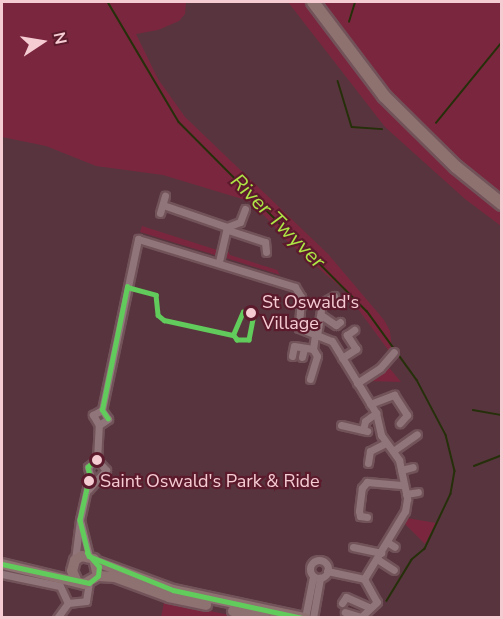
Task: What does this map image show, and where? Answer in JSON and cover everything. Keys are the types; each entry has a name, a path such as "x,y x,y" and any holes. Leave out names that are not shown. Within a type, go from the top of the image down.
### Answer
{"highway":[{"path":"313,2 384,96 456,167 501,204"}],"main road":[{"path":"2,557 57,568 93,559 184,593 305,618"},
{"path":"93,559 98,576"},
{"path":"74,562 76,580"},
{"path":"2,564 89,583 98,576 115,577 173,598 265,618"}],"street":[{"path":"160,213 165,196"},
{"path":"163,205 265,242 266,252"},
{"path":"219,263 228,229 240,222 245,209"},
{"path":"97,460 99,425 93,415 102,410 138,239 295,287 300,293 299,328 329,339 376,413 386,443 401,470 406,494 405,511 364,579"},
{"path":"310,379 318,356 313,349 322,303 334,296"},
{"path":"321,315 336,325 340,322"},
{"path":"342,358 356,349 347,335 354,330"},
{"path":"292,356 294,346 313,349"},
{"path":"302,357 304,348"},
{"path":"357,382 380,368 394,351"},
{"path":"370,404 394,395 408,416 400,423"},
{"path":"341,425 365,430 365,421 376,413"},
{"path":"393,452 417,434"},
{"path":"368,463 370,451 386,443"},
{"path":"74,562 90,475 89,464 97,460"},
{"path":"87,492 106,468 97,460"},
{"path":"401,470 413,467"},
{"path":"90,475 98,478"},
{"path":"367,517 360,516 358,511 362,488 371,482 384,486 404,485"},
{"path":"406,494 418,492"},
{"path":"80,520 93,559"},
{"path":"387,542 395,547"},
{"path":"353,547 379,556 394,570"},
{"path":"317,577 309,570 315,561 325,563 327,571"},
{"path":"305,618 317,577 327,571 364,579 377,602 368,607 361,617 345,612"},
{"path":"2,574 60,586 68,603"},
{"path":"313,618 317,577"},
{"path":"57,618 68,603 88,598 89,583"},
{"path":"342,603 346,597 368,607"}],"shaded area":[{"path":"2,2 186,2 185,14 179,21 158,30 136,34 158,79 185,117 328,254 384,320 390,331 392,349 389,351 344,290 286,240 252,202 163,175 96,166 46,146 2,137"},
{"path":"288,2 501,2 501,226 465,199 385,127"},
{"path":"142,226 217,250 221,247 218,256 140,232"},
{"path":"228,251 230,255 277,270 280,275 226,258"},
{"path":"386,364 401,382 369,381 368,378"},
{"path":"407,518 436,523 425,544 405,524"},
{"path":"164,602 240,617 161,618"}],"waterway":[{"name":"River Twyver","path":"108,2 179,122 367,311 417,380 446,435 455,471 451,494 425,549 412,560 387,601"},
{"path":"349,22 355,2"},
{"path":"436,123 502,42"},
{"path":"338,81 352,127 382,129"},
{"path":"473,410 502,415"},
{"path":"474,466 502,455"}],"transit line":[{"path":"127,287 156,295 158,315 164,320 233,335"},
{"path":"108,419 102,410 127,287"},
{"path":"243,312 254,314 249,340 237,340 233,335 243,312"},
{"path":"97,460 88,467 90,475 80,520 89,556 173,590 303,618"},
{"path":"2,564 89,583 98,576 99,567 87,553"}],"place":[{"name":"St Oswald's Village","path":"251,313"},
{"name":"Saint Oswald's Park & Ride","path":"89,481"}]}
